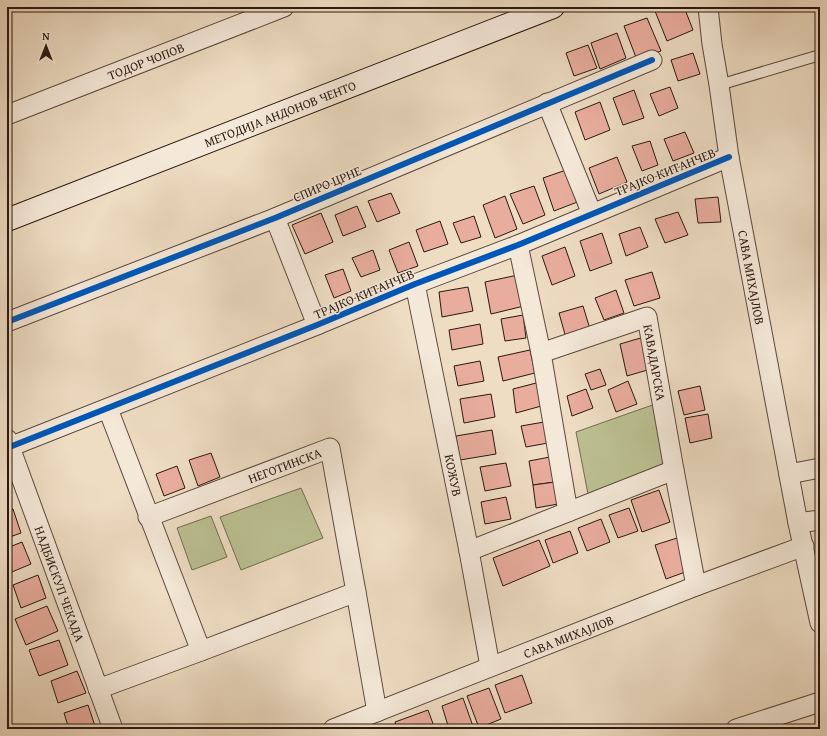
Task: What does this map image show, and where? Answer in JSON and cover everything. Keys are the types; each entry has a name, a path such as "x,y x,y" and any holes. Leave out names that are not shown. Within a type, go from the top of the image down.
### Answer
{"main road":[{"name":"МЕТОДИЈА АНДОНОВ ЧЕНТО","path":"7,220 553,7"}],"street":[{"name":"ТОДОР ЧОПОВ","path":"7,115 284,7"},
{"name":"САВА МИХАЈЛОВ","path":"709,7 712,44 729,157 798,523 818,600 820,623"},
{"name":"СПИРО ЦРНЕ","path":"7,322 275,218 652,60"},
{"path":"547,103 592,214"},
{"name":"ТРАЈКО КИТАНЧЕВ","path":"8,445 108,409 317,326 415,284 518,245 729,157"},
{"path":"275,218 317,326"},
{"path":"518,245 541,354 568,512"},
{"name":"КОЖУВ","path":"415,284 469,550 490,666"},
{"name":"КАВАДАРСКА","path":"541,354 647,317 696,586"},
{"path":"108,409 148,517 201,651"},
{"name":"НАДБИСКУП ЧЕКАДА","path":"8,445 113,729"},
{"name":"НЕГОТИНСКА","path":"148,517 330,448 377,712"},
{"path":"789,474 820,468"},
{"path":"469,550 674,470"},
{"path":"798,523 820,520"},
{"name":"САВА МИХАЈЛОВ","path":"333,729 490,666 804,546"},
{"path":"98,689 356,592"},
{"path":"736,729 820,702"}],"lane":[{"path":"719,85 820,55"}],"green space":[{"path":"658,403 669,462 588,494 576,432"},
{"path":"301,488 323,538 241,570 220,517"},
{"path":"211,516 227,557 192,570 177,528"}],"building":[{"path":"665,7 684,7 693,30 667,41 655,11"},
{"path":"647,18 661,51 637,60 624,26"},
{"path":"617,33 626,58 600,69 591,43"},
{"path":"588,45 597,68 574,76 566,53"},
{"path":"693,53 700,74 678,81 671,60"},
{"path":"670,87 678,108 659,116 650,94"},
{"path":"634,90 644,118 623,125 613,98"},
{"path":"600,102 610,130 585,140 575,112"},
{"path":"685,132 694,153 673,161 664,139"},
{"path":"650,141 658,165 642,171 632,146"},
{"path":"617,157 627,182 599,194 589,168"},
{"path":"569,169 580,201 554,211 543,178"},
{"path":"534,186 545,215 523,224 510,194"},
{"path":"391,193 400,213 377,222 368,201"},
{"path":"505,196 517,229 495,238 483,205"},
{"path":"718,197 721,222 698,223 695,199"},
{"path":"357,206 366,227 343,236 335,215"},
{"path":"678,212 688,235 665,243 655,219"},
{"path":"321,213 333,242 305,254 292,225"},
{"path":"474,216 481,237 461,243 453,223"},
{"path":"440,221 448,244 424,252 416,230"},
{"path":"640,227 648,247 626,256 619,234"},
{"path":"602,233 612,263 590,271 580,241"},
{"path":"409,242 418,266 398,273 389,250"},
{"path":"565,247 575,276 552,285 542,256"},
{"path":"373,250 380,270 361,277 352,258"},
{"path":"343,269 351,291 334,298 325,275"},
{"path":"652,272 660,298 634,306 625,280"},
{"path":"518,275 524,306 491,314 485,282"},
{"path":"468,287 473,311 442,317 439,292"},
{"path":"616,290 624,313 604,320 595,298"},
{"path":"583,306 590,329 566,338 559,313"},
{"path":"523,315 526,338 505,341 501,319"},
{"path":"480,324 483,344 452,350 449,330"},
{"path":"644,337 651,369 627,376 620,344"},
{"path":"530,350 535,373 503,381 498,357"},
{"path":"480,361 484,381 458,386 454,366"},
{"path":"600,369 606,385 591,390 585,374"},
{"path":"628,381 637,404 616,412 608,390"},
{"path":"540,382 545,405 516,413 513,389"},
{"path":"700,386 705,410 684,415 678,391"},
{"path":"586,389 593,408 572,416 567,396"},
{"path":"491,394 495,417 464,423 460,399"},
{"path":"708,414 712,438 690,443 685,418"},
{"path":"544,422 548,443 526,447 521,426"},
{"path":"492,430 496,454 460,460 456,436"},
{"path":"211,453 220,477 198,486 189,460"},
{"path":"550,457 555,482 533,485 529,461"},
{"path":"506,463 511,486 485,491 480,467"},
{"path":"177,466 185,488 164,496 156,474"},
{"path":"555,482 558,504 536,508 533,485"},
{"path":"659,490 670,522 642,532 631,500"},
{"path":"506,497 511,519 485,524 481,502"},
{"path":"629,508 638,531 618,538 609,515"},
{"path":"13,509 21,533 7,538 7,512"},
{"path":"601,519 610,542 587,551 578,528"},
{"path":"570,531 578,553 553,563 545,540"},
{"path":"677,538 688,571 666,579 655,545"},
{"path":"539,540 550,566 503,586 493,558"},
{"path":"22,542 31,564 7,574 7,548"},
{"path":"38,575 46,598 21,608 13,585"},
{"path":"47,606 58,631 26,645 15,619"},
{"path":"59,640 68,665 39,676 29,650"},
{"path":"77,671 86,693 58,703 51,681"},
{"path":"522,675 532,703 505,713 495,685"},
{"path":"489,688 501,719 479,728 467,696"},
{"path":"463,698 474,729 449,729 442,706"},
{"path":"88,705 95,726 89,729 69,729 64,713"},
{"path":"428,710 435,729 397,729 395,722"}],"cycle path":[{"path":"7,322 275,218 652,60"},
{"path":"7,448 317,325 415,284 518,245 729,157"}]}
